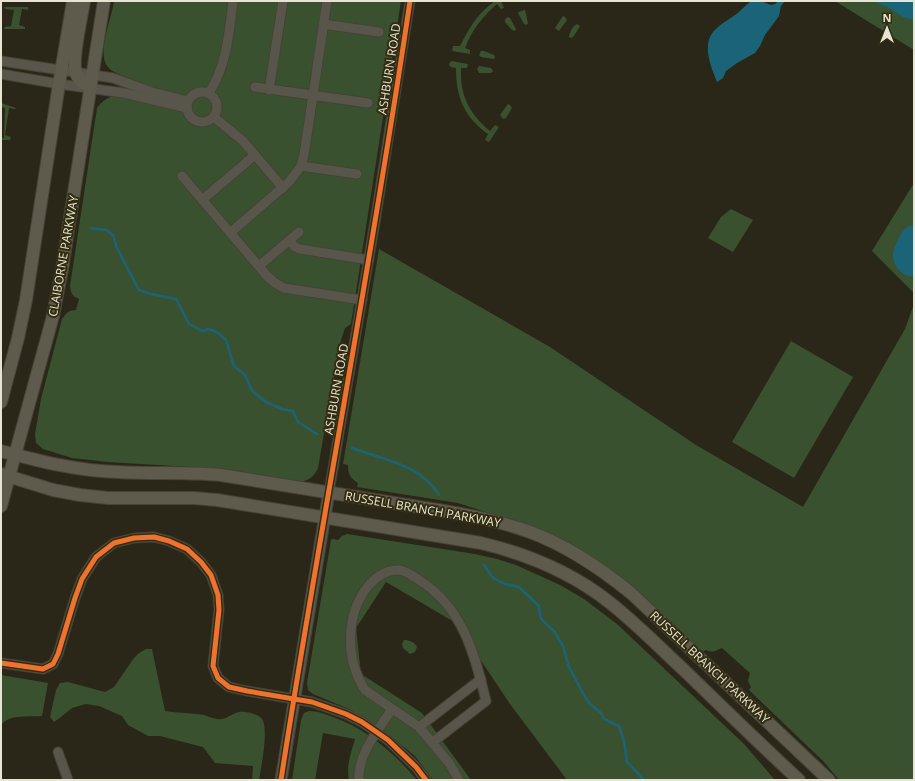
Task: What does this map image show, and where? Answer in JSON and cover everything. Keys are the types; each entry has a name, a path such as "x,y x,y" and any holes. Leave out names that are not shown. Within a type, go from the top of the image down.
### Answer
{"main road":[{"path":"1,402 26,300 73,1"},
{"path":"84,1 75,59 75,72 80,80 91,88"},
{"name":"CLAIBORNE PARKWAY","path":"1,506 5,475 16,455 53,316 63,262 104,1"},
{"name":"RUSSELL BRANCH PARKWAY","path":"1,451 69,467 94,470 221,475 461,514 494,521 531,532 568,549 610,576 631,593 828,780"},
{"name":"RUSSELL BRANCH PARKWAY","path":"5,475 54,490 80,495 108,498 194,498 217,500 324,517 463,540 500,548 542,562 563,572 593,590 615,607 799,780"}],"street":[{"path":"209,93 218,78 223,63 233,1"},
{"path":"269,90 283,1"},
{"path":"230,233 283,188 294,177 301,166 327,1"},
{"name":"ASHBURN ROAD","path":"281,780 324,517 369,260 410,1"},
{"path":"323,24 379,32"},
{"path":"1,61 120,80 187,105"},
{"path":"1,74 124,93 187,105"},
{"path":"255,87 368,103"},
{"path":"198,92 209,93 215,98 217,105 216,112 214,117 206,122 198,122 189,115 187,105 192,95 198,92"},
{"path":"214,117 233,132 283,188"},
{"path":"202,200 255,155"},
{"path":"301,166 357,174"},
{"path":"182,176 270,280 284,288 362,300"},
{"path":"258,266 299,232"},
{"path":"289,240 295,247 300,249 369,260"},
{"path":"1,663 43,669 53,664 58,654 82,579 96,557 114,543 134,538 154,537 169,541 187,549 201,562 211,575 218,595 219,610 214,666 218,678 229,687 248,692 312,702 332,708 362,722 399,749 426,780"},
{"path":"433,742 486,701 481,679 467,635 448,605 430,587 407,573 398,570 382,574 374,579 363,593 352,620 350,638 355,670 359,681 365,690 373,697 419,727 449,763 459,780"},
{"path":"419,727 481,679"},
{"path":"360,780 360,763 364,754 392,708"},
{"path":"58,752 68,780"}],"green space":[{"path":"114,1 401,1 351,324 345,328 339,347 318,468 312,477 307,480 301,482 207,468 108,462 72,458 43,449 36,443 35,434 41,399 62,319 68,312 76,310 79,299 72,294 70,286 97,108 106,99 119,95 121,75 112,71 108,67 104,54 104,45"},
{"path":"495,1 501,1 504,8 501,9 497,4 478,24 465,48 470,50 470,54 452,51 453,46 460,46 474,21"},
{"path":"835,1 914,1 914,50"},
{"path":"4,7 28,7 28,10 22,9 19,25 25,27 25,29 4,29 5,27 11,26 14,10 5,9"},
{"path":"524,10 528,23 527,25 524,24 518,13"},
{"path":"563,16 567,20 559,31 555,28"},
{"path":"508,17 516,29 515,31 512,30 505,22 505,19"},
{"path":"577,24 580,26 579,28 573,37 569,37 574,26"},
{"path":"481,51 494,55 494,59 481,57 479,55"},
{"path":"452,61 468,65 467,68 461,68 461,78 464,95 471,111 490,131 495,125 499,127 489,142 485,140 488,134 473,121 463,106 456,78 456,68 449,65"},
{"path":"479,66 491,68 493,71 491,73 479,73 477,69"},
{"path":"1,103 16,108 9,108 5,135 11,137 10,140 1,140 1,138 4,138 5,108 1,107"},
{"path":"508,104 512,108 506,118 503,119 500,115"},
{"path":"914,183 914,293 872,251"},
{"path":"731,209 753,220 733,252 708,238 721,217"},
{"path":"379,249 550,347 696,445 803,507 905,329 914,304 914,780 839,780 824,762 749,690 751,687 748,681 750,673 722,648 714,651 706,650 702,652 625,580 593,558 561,540 531,527 458,503 357,487 358,483 350,476 348,465 343,464"},
{"path":"791,341 853,377 794,478 732,442"},
{"path":"347,534 475,554 497,559 516,565 560,585 584,599 617,624 744,744 775,780 567,780 510,704 456,623 386,582 356,628 361,674 422,713 471,780 433,780 415,756 383,730 349,709 313,694 308,690 307,683 331,540 338,540"},
{"path":"404,640 415,644 417,647 415,652 410,654 403,648 402,644"},
{"path":"146,649 152,649 165,711 204,715 220,719 245,712 255,714 262,719 265,731 265,740 259,780 252,780 253,766 215,763 203,747 160,736 148,736 128,725 122,716 99,706 86,704 72,708 54,722 50,717 56,690 60,683 68,682 105,692 114,687 134,658"},
{"path":"1,675 48,683 42,716 25,716 9,719 1,725"},
{"path":"309,711 318,712 333,717 368,735 399,760 417,780 349,780 349,764 355,739 323,733 315,780 292,780 301,720 304,713"}],"water":[{"path":"752,1 761,1 771,5 778,1 785,1 781,6 779,16 765,35 755,53 726,71 723,78 717,82 709,57 708,44 710,38 718,27"},
{"path":"873,1 914,1 914,20 903,17 888,7"},
{"path":"910,226 914,227 914,276 902,273 896,266 893,258 896,245 901,234"}],"waterway":[{"path":"91,228 106,230 113,235 117,248 139,290 176,299 189,324 202,331 209,329 218,333 226,340 234,366 245,375 252,391 266,402 282,409 293,411 298,422 317,434"},
{"path":"352,448 400,464 412,470 432,485 439,495"},
{"path":"484,565 493,578 505,584 519,587 539,606 540,617 554,631 563,646 569,667 584,695 590,704 600,712 604,719 619,726 624,741 627,762 644,780"}],"cycle path":[{"path":"281,780 296,683 379,196 410,1"},
{"path":"1,663 43,669 53,664 58,654 82,579 96,557 114,543 134,538 154,537 169,541 187,549 201,562 211,575 218,595 219,610 213,666 218,678 229,687 312,702 346,714 362,722 388,740 416,767 426,780"}]}
